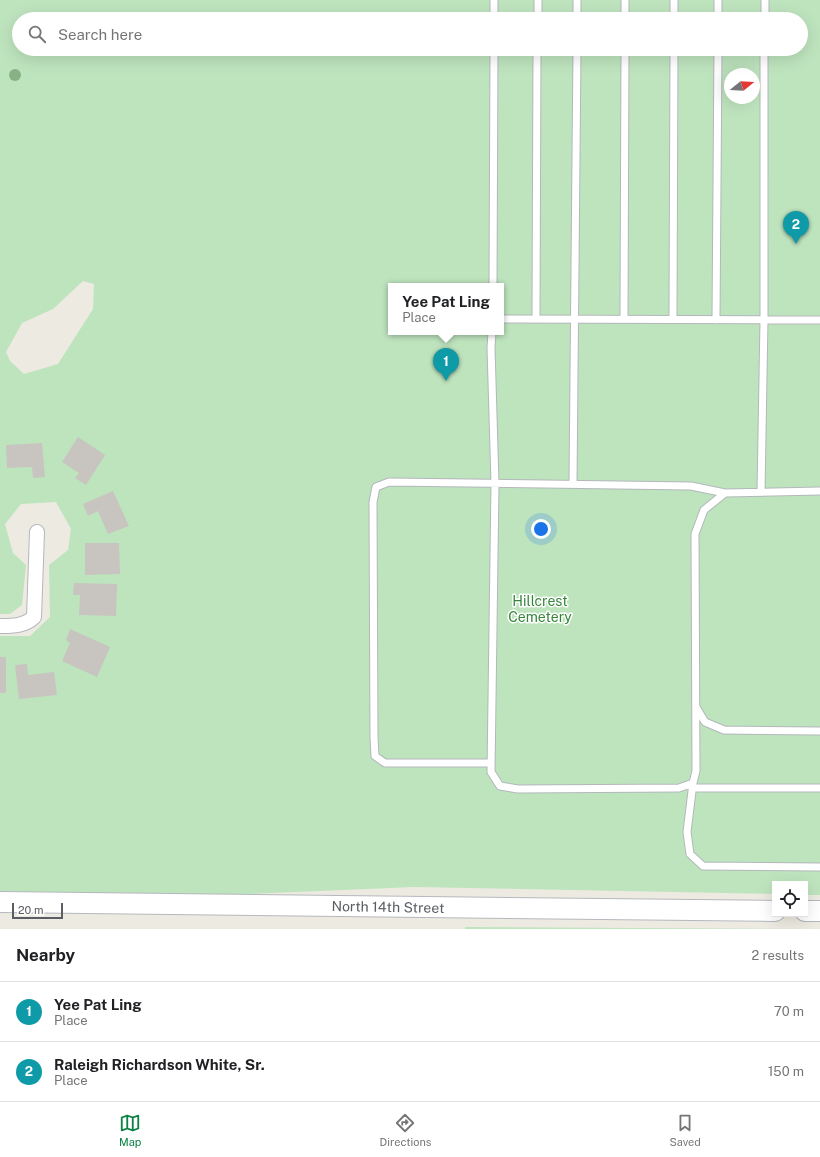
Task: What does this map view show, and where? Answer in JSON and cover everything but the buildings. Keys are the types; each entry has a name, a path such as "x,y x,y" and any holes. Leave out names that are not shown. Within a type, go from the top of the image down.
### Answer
{"street":[{"path":"0,626 14,626 28,623 34,617 37,532"},
{"name":"North 14th Street","path":"0,902 772,911"},
{"path":"808,911 820,911"}],"lane":[{"path":"494,0 494,12"},
{"path":"538,0 538,12"},
{"path":"577,0 577,12"},
{"path":"625,0 625,12"},
{"path":"674,0 674,12"},
{"path":"718,0 718,12"},
{"path":"764,12 765,0"},
{"path":"493,283 494,56"},
{"path":"536,319 537,56"},
{"path":"573,484 577,56"},
{"path":"624,319 625,56"},
{"path":"673,319 674,56"},
{"path":"716,320 718,56"},
{"path":"761,492 764,320 764,56"},
{"path":"504,319 820,320"},
{"path":"492,335 495,483 491,772 500,786 518,789 680,788 693,786 820,788"},
{"path":"491,763 385,763 375,756 372,502 376,487 389,482 691,486 726,493 820,491"},
{"path":"726,493 704,510 695,534 696,771 687,832 690,854 703,866 820,867"},
{"path":"696,706 705,722 724,730 820,731"}],"green space":[{"name":"Hillcrest Cemetery","path":"0,0 820,0 820,895 808,895 808,881 772,881 772,894 414,887 227,895 0,892 0,636 30,636 50,617 49,565 68,550 71,529 56,502 21,504 5,524 13,553 26,565 22,605 10,614 0,614","holes":["83,281 94,284 93,309 58,364 24,374 10,361 6,352 22,323 53,309"]},
{"path":"465,927 820,929 465,929"}],"place":[{"name":"Raleigh Richardson White, Sr.","path":"796,244"},
{"name":"Yee Pat Ling","path":"446,381"}]}
